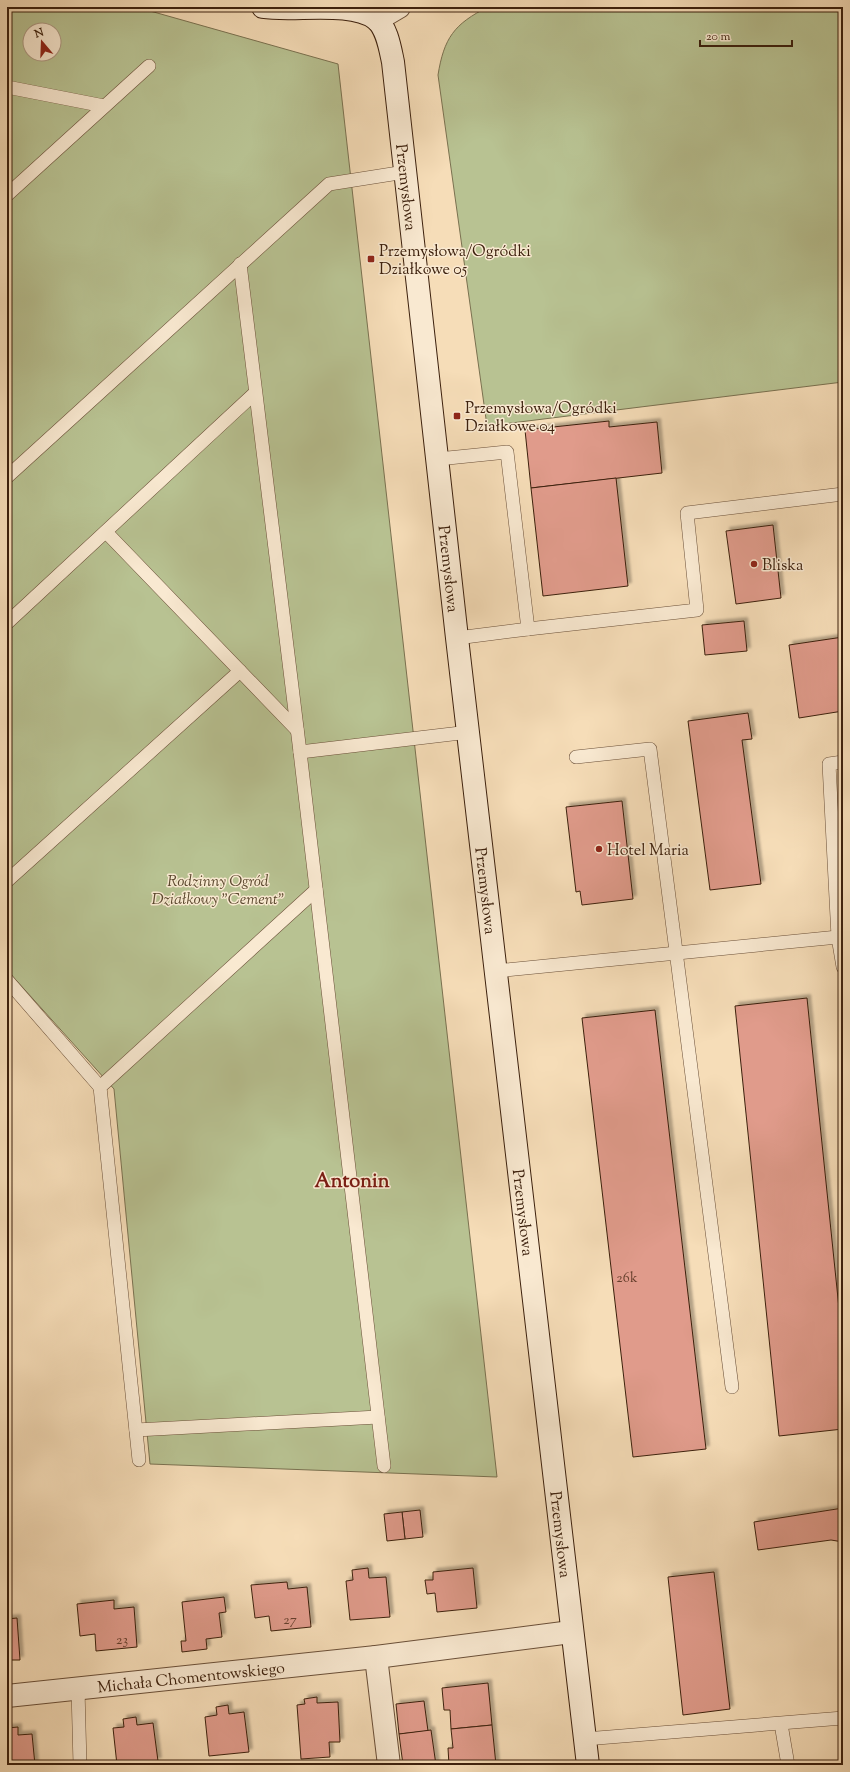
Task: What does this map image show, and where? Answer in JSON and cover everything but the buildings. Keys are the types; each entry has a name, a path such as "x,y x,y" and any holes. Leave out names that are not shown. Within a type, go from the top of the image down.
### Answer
{"main road":[{"path":"263,7 276,9 347,9 362,12 377,20 399,7"},
{"name":"Przemysłowa","path":"377,20 388,37 393,62 457,638 469,732 571,1632 588,1765"},
{"name":"Michała Chomentowskiego","path":"7,1696 376,1657 571,1632"},
{"path":"376,1657 389,1765"}],"lane":[{"path":"7,195 149,66"},
{"path":"7,87 104,106"},
{"path":"7,477 329,184 405,172"},
{"path":"240,264 296,730 300,752 384,1466"},
{"path":"7,623 255,394"},
{"path":"438,459 507,452 528,629"},
{"path":"457,638 697,610 687,513 843,494"},
{"path":"106,532 296,730"},
{"path":"7,881 240,671"},
{"path":"300,752 469,732"},
{"path":"576,758 650,749 732,1387"},
{"path":"843,762 829,764 843,968"},
{"path":"100,1087 316,890"},
{"path":"496,971 841,937"},
{"path":"7,980 100,1087 139,1460"},
{"path":"136,1430 378,1417"},
{"path":"78,1689 80,1765"},
{"path":"585,1740 843,1718"},
{"path":"782,1724 788,1765"}],"green space":[{"name":"Rodzinny Ogród Działkowy \"Cement\"","path":"7,7 136,7 338,64 497,1477 150,1464 114,1089 7,970"},
{"path":"488,7 843,7 843,382 487,426 438,75 440,62 447,42 452,34 459,26 476,13"}],"place":[{"name":"Przemysłowa/Ogródki Działkowe 05","path":"371,259"},
{"name":"Przemysłowa/Ogródki Działkowe 04","path":"457,416"},
{"name":"Bliska","path":"754,564"},
{"name":"Hotel Maria","path":"599,849"}],"district":[{"name":"Antonin","path":"352,1180"}]}
